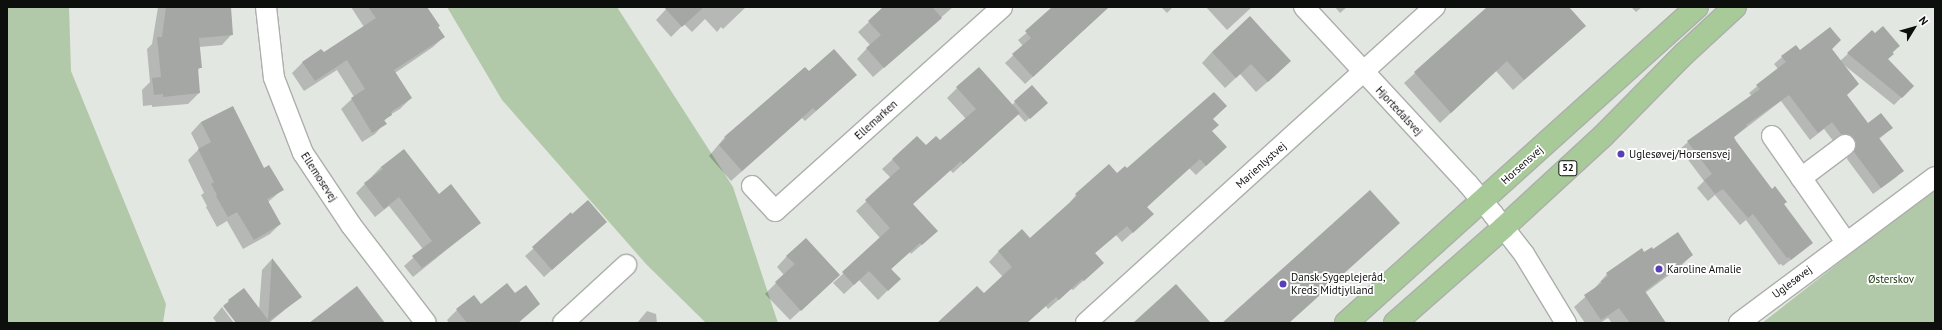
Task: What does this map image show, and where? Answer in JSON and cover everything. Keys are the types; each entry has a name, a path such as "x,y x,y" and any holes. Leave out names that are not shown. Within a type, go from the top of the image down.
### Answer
{"main road":[{"name":"Horsensvej","path":"1395,323 1493,214 1697,7"},
{"name":"Horsensvej","path":"1346,323 1493,214 1603,136 1684,54 1735,7"}],"street":[{"name":"Ellemosevej","path":"266,7 274,78 303,153 351,225 426,323"},
{"name":"Ellemarken","path":"752,186 775,211 1002,7"},
{"name":"Hjortedalsvej","path":"1304,7 1493,214"},
{"name":"Marienlystvej","path":"1086,323 1364,73 1435,7"},
{"path":"1772,136 1846,242"},
{"path":"1801,178 1845,145"},
{"name":"Uglesøvej","path":"1739,323 1935,177"},
{"path":"1493,214 1524,254 1566,323"},
{"path":"563,323 626,265"}],"green space":[{"path":"7,7 69,7 71,71 166,304 163,323 7,323"},
{"path":"447,7 617,7 733,187 778,323 706,323 646,264 502,100"},
{"name":"Østerskov","path":"1935,187 1935,323 1762,323 1933,189"}],"building":[{"path":"166,7 231,7 233,35 199,38 202,68 198,68 200,93 163,97 163,94 154,95 152,78 161,77 157,37 162,37"},
{"path":"368,7 427,7 440,26 438,27 445,37 394,70 412,98 391,112 392,115 384,120 387,124 372,133 351,98 365,89 347,60 315,81 302,62 321,49 324,52 376,18"},
{"path":"664,7 704,7 682,27"},
{"path":"883,7 932,7 942,18 884,68 866,48 881,35 868,21"},
{"path":"1052,7 1109,7 1033,77 1012,54 1031,38 1025,31"},
{"path":"1487,7 1569,7 1586,26 1524,80 1507,61 1451,113 1414,72"},
{"path":"1250,16 1291,61 1268,82 1251,64 1236,78 1212,52"},
{"path":"1883,26 1900,46 1892,52 1894,54 1888,59 1914,86 1902,98 1847,53 1872,30 1875,33"},
{"path":"1830,27 1841,40 1832,49 1859,84 1847,95 1868,123 1881,113 1893,128 1879,138 1904,171 1881,188 1854,152 1856,144 1854,138 1849,134 1841,134 1832,122 1818,133 1789,95 1746,125 1747,126 1734,137 1736,141 1772,189 1775,186 1787,202 1784,204 1813,243 1791,260 1789,257 1787,258 1753,214 1748,218 1723,189 1715,194 1704,180 1712,174 1687,141 1760,89 1756,85 1786,62 1781,56 1796,45 1800,50"},
{"path":"834,49 857,75 816,111 813,108 742,171 719,145 726,138 724,137 805,67 809,71"},
{"path":"979,67 1020,113 963,164 961,161 913,204 938,231 922,245 920,243 891,269 901,279 888,291 869,271 854,285 842,272 890,228 865,200 900,168 892,159 917,136 926,145 936,136 940,140 976,109 956,87"},
{"path":"1032,85 1048,103 1030,119 1014,101"},
{"path":"1214,92 1227,106 1213,119 1219,125 1212,131 1227,147 1206,166 1200,159 1147,207 1154,214 1133,233 1127,226 1095,253 1104,263 1084,281 1082,279 1059,300 1056,297 1027,323 937,323 977,286 984,293 1012,267 998,251 1022,229 1030,238 1077,196 1075,194 1109,164 1117,173 1125,166 1127,168"},
{"path":"233,106 264,168 269,165 284,190 267,199 281,224 254,240 237,212 228,217 216,196 217,195 211,184 214,182 198,149 211,142 201,122"},
{"path":"404,149 439,194 451,184 481,223 422,268 412,256 432,241 399,197 384,209 364,183 383,169 381,167"},
{"path":"1370,190 1400,223 1289,323 1222,323"},
{"path":"588,200 607,222 552,270 532,247 571,212 572,214"},
{"path":"1678,232 1693,255 1645,291 1666,323 1630,323 1619,308 1601,320 1584,295 1602,283 1601,281 1608,276 1606,273 1642,248 1644,252 1652,247 1653,249"},
{"path":"806,238 840,275 801,311 775,282 795,264 786,256"},
{"path":"272,258 302,297 269,321 271,323 236,323 223,306 229,302 228,300 244,288 268,320"},
{"path":"507,283 515,293 526,285 540,304 518,323 467,323 456,309 474,295 481,304"},
{"path":"1176,284 1211,323 1133,323"},
{"path":"357,286 385,323 309,323"}],"place":[{"name":"Uglesøvej/Horsensvej","path":"1621,154"},
{"name":"Karoline Amalie","path":"1659,269"},
{"name":"Dansk Sygeplejeråd, Kreds Midtjylland","path":"1283,284"}]}
